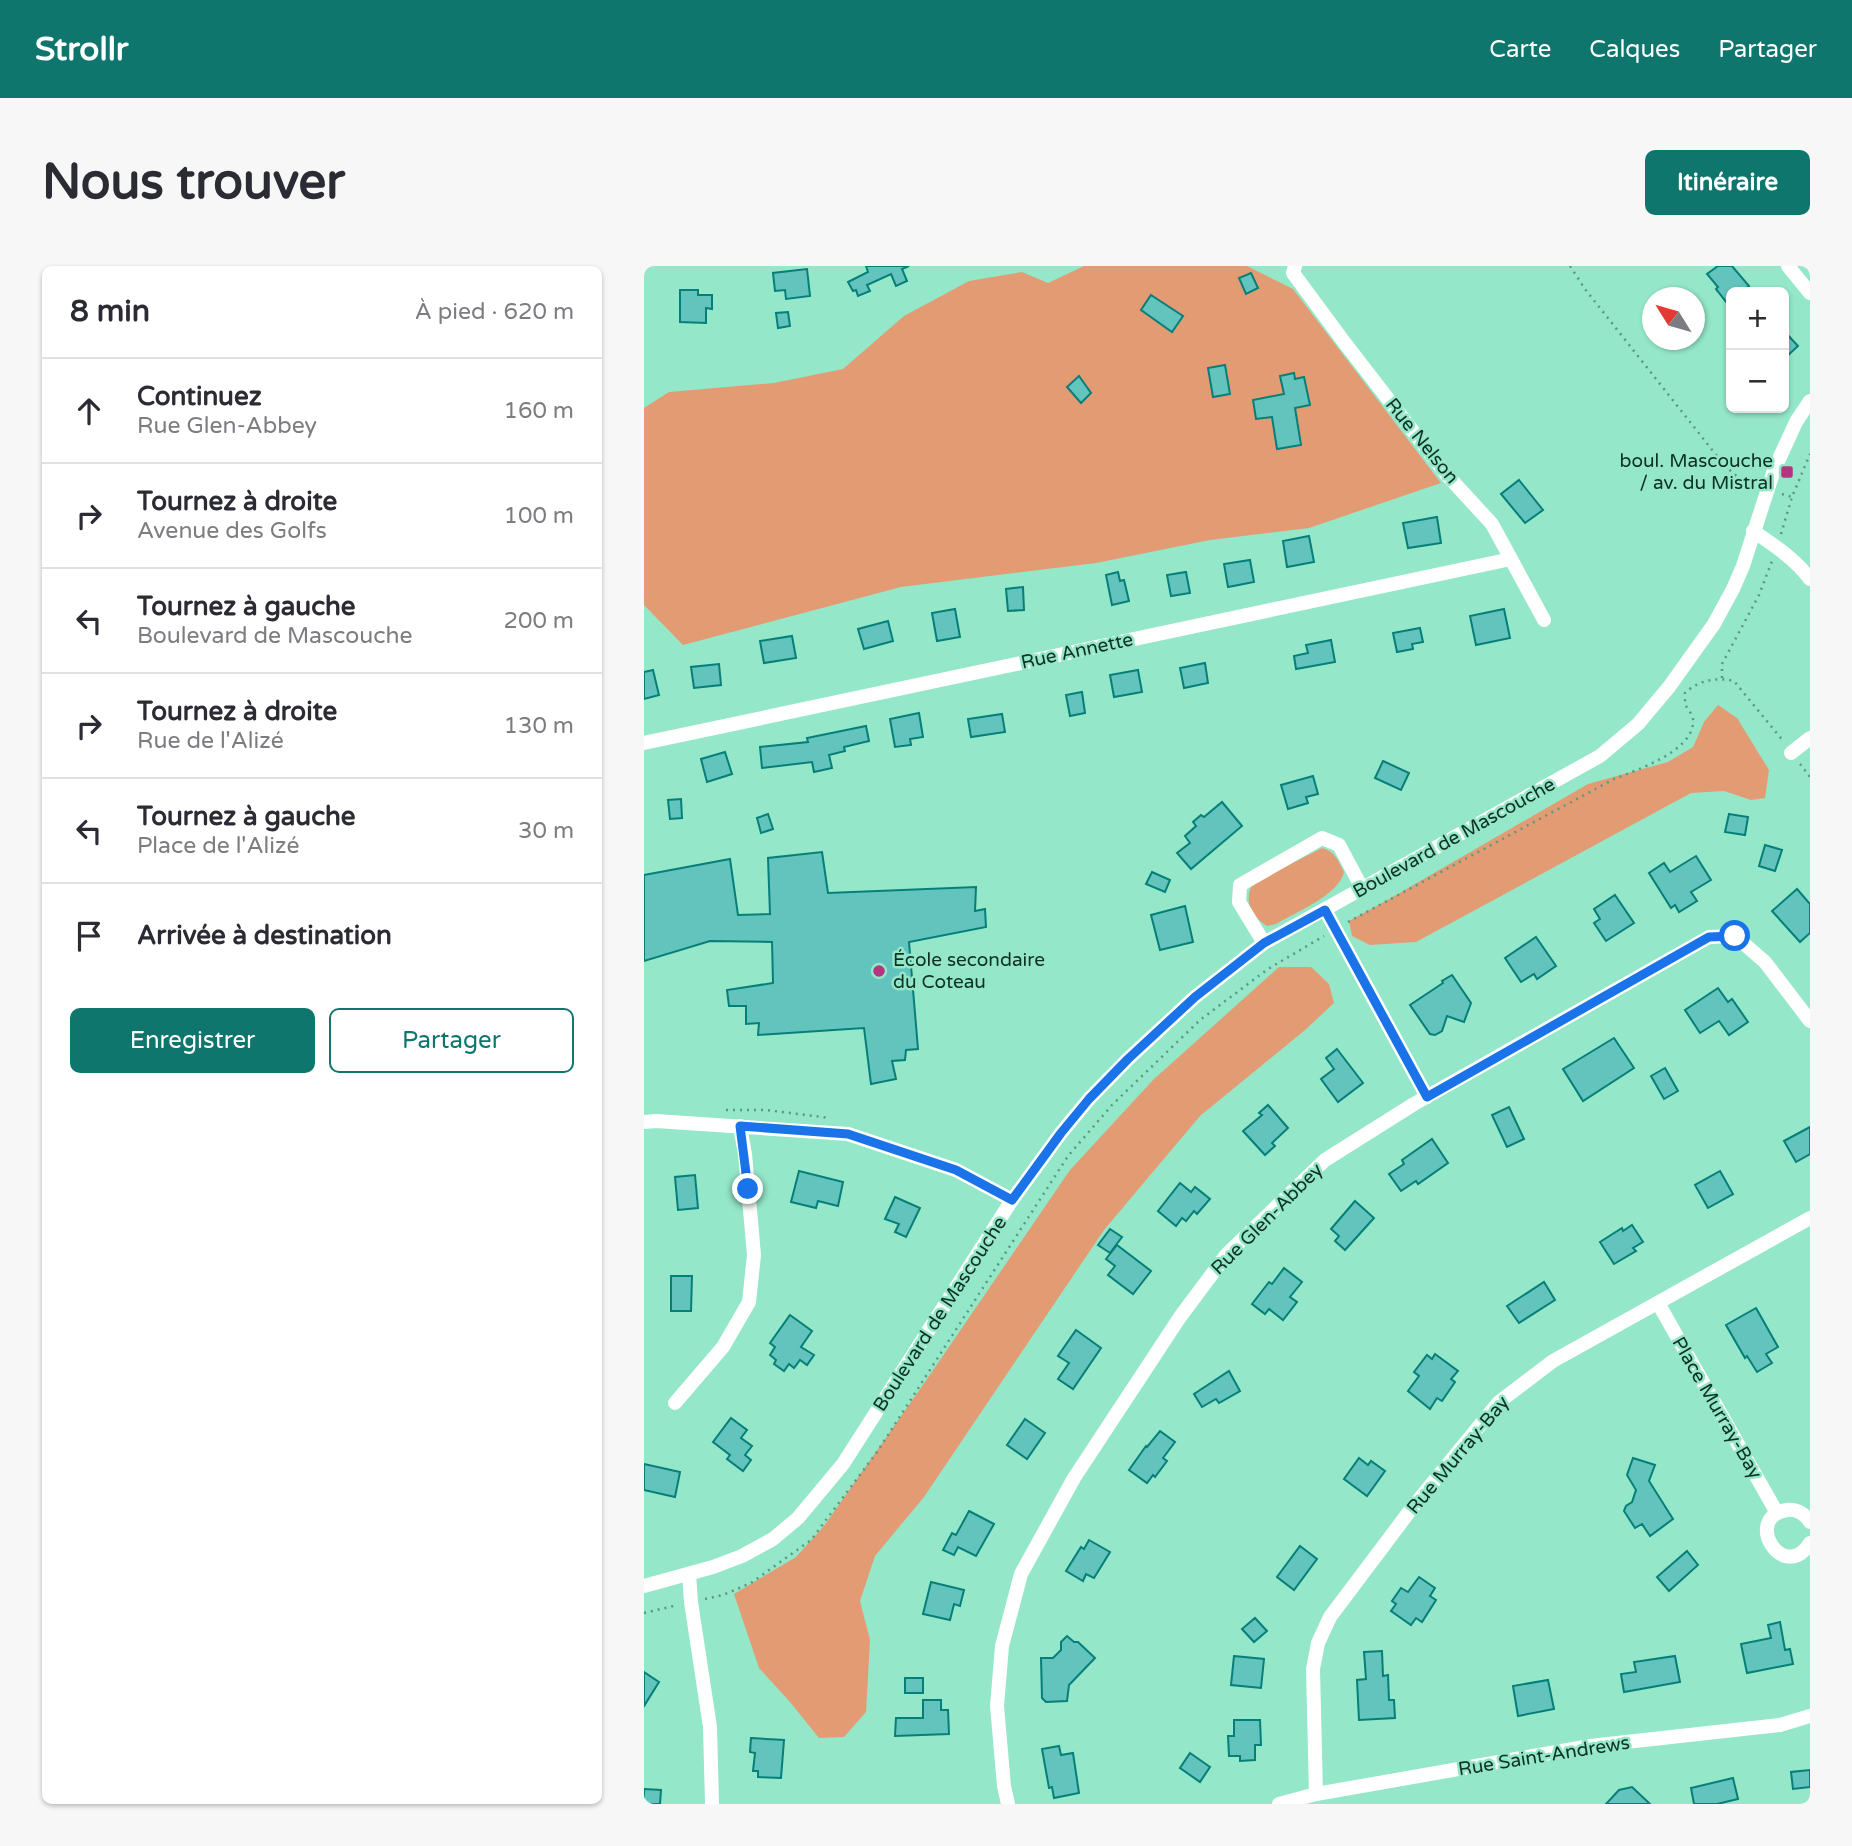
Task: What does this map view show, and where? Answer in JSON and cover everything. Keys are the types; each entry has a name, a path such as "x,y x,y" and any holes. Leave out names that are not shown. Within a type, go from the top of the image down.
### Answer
{"street":[{"name":"Rue Nelson","path":"1295,266 1293,273 1322,313 1446,474 1492,524 1544,620"},
{"path":"1788,266 1810,293"},
{"name":"Boulevard de Mascouche","path":"644,1586 742,1556 773,1539 798,1518 843,1464 1012,1200 1061,1133 1128,1059 1195,997 1264,943 1600,756 1638,724 1669,687 1714,624 1733,589 1774,470 1796,422 1810,401"},
{"path":"1753,531 1802,568 1810,579"},
{"name":"Rue Annette","path":"644,743 1511,559"},
{"path":"1791,753 1810,738"},
{"path":"1264,943 1239,902 1240,885 1322,838 1339,845 1362,888"},
{"path":"1325,910 1427,1097"},
{"name":"Rue Glen-Abbey","path":"1008,1804 997,1706 1002,1646 1021,1574 1074,1478 1180,1317 1227,1254 1325,1160 1427,1097 1709,937 1735,936 1765,962 1810,1021"},
{"path":"644,1122 848,1134 956,1170 1012,1200"},
{"path":"675,1403 723,1347 749,1302 754,1255 740,1126"},
{"name":"Rue Murray-Bay","path":"1316,1794 1313,1669 1318,1643 1329,1617 1412,1508 1499,1402 1553,1361 1810,1218"},
{"name":"Place Murray-Bay","path":"1657,1303 1777,1513"},
{"path":"1810,1522 1800,1512 1792,1510 1777,1513 1767,1532 1776,1551 1790,1556 1797,1555 1810,1543"},
{"path":"689,1574 710,1727 712,1804"},
{"name":"Rue Saint-Andrews","path":"1279,1804 1316,1794 1590,1746 1780,1725 1810,1716"}],"path":[{"path":"1570,266 1585,289 1724,465 1741,480 1758,486"},
{"path":"1810,454 1792,497 1759,595 1722,664 1722,678 1734,681 1810,777"},
{"path":"1777,493 1792,497"},
{"name":"Boulevard de Mascouche","path":"1345,924 1614,779 1655,762 1679,747 1691,731 1693,718 1685,704 1685,693 1699,682 1722,678"},
{"name":"Boulevard de Mascouche","path":"705,1599 723,1595 751,1583 811,1540 877,1452 1068,1156 1112,1105 1200,1020 1268,968 1321,938"},
{"path":"644,1613 683,1604"}],"shaded area":[{"path":"1084,266 1247,266 1293,289 1441,483 1309,528 1210,540 1096,563 901,587 683,645 644,605 644,408 669,392 774,383 843,369 904,316 969,281 1022,272 1048,283"},
{"path":"1718,705 1737,718 1769,770 1765,798 1751,800 1724,791 1691,793 1416,942 1370,945 1352,936 1349,921 1588,784 1668,762 1693,747 1704,722"},
{"path":"1322,848 1333,854 1344,872 1334,888 1316,902 1276,924 1267,926 1261,922 1250,908 1249,896 1253,883"},
{"path":"1279,967 1311,967 1329,984 1334,1003 1200,1116 1104,1230 924,1497 875,1556 860,1601 870,1640 866,1712 844,1737 819,1738 759,1668 734,1594 796,1557 824,1526 1070,1170 1154,1079"}],"building":[{"path":"866,266 909,266 902,269 907,281 896,286 891,274 867,285 870,291 858,296 848,282 868,272"},
{"path":"1718,266 1732,266 1749,286 1726,287 1726,302 1707,274"},
{"path":"807,269 810,296 786,299 785,290 775,291 773,273"},
{"path":"1251,273 1258,288 1246,294 1239,278"},
{"path":"680,290 698,290 698,295 712,295 712,309 706,308 706,323 680,322"},
{"path":"1151,295 1183,316 1172,332 1141,310"},
{"path":"788,312 790,326 778,328 776,313"},
{"path":"1789,336 1798,346 1789,354"},
{"path":"1225,365 1230,394 1213,397 1208,368"},
{"path":"1294,373 1295,379 1304,377 1310,405 1295,408 1301,445 1277,449 1272,417 1256,419 1253,400 1284,394 1280,376"},
{"path":"1079,376 1091,393 1081,403 1067,387"},
{"path":"1519,480 1543,510 1525,523 1501,494"},
{"path":"1437,517 1441,543 1408,548 1403,523"},
{"path":"1309,536 1314,562 1287,567 1283,541"},
{"path":"1250,560 1254,582 1228,587 1224,564"},
{"path":"1118,572 1120,581 1124,580 1129,601 1112,605 1106,575"},
{"path":"1186,572 1190,593 1171,596 1167,575"},
{"path":"1023,587 1024,610 1008,611 1006,589"},
{"path":"955,609 960,637 937,641 932,613"},
{"path":"1504,609 1510,638 1476,645 1470,616"},
{"path":"888,621 893,641 864,649 858,629"},
{"path":"1420,628 1423,642 1412,644 1413,649 1397,652 1393,633"},
{"path":"792,636 796,658 764,663 760,641"},
{"path":"1331,640 1335,662 1296,669 1294,656 1308,653 1306,645"},
{"path":"1205,663 1208,683 1184,688 1180,668"},
{"path":"719,664 721,685 694,688 691,667"},
{"path":"653,670 659,695 644,699 644,672"},
{"path":"1138,670 1142,692 1114,697 1110,675"},
{"path":"1082,692 1085,713 1070,716 1066,695"},
{"path":"919,713 923,737 910,739 911,745 895,747 890,719"},
{"path":"1002,714 1005,732 971,737 968,719"},
{"path":"866,726 869,741 844,747 845,751 829,755 832,768 814,772 812,762 762,768 760,747 808,742 807,738"},
{"path":"725,752 732,774 707,782 701,759"},
{"path":"1383,761 1409,773 1401,790 1375,778"},
{"path":"1313,776 1318,794 1306,797 1308,803 1288,809 1281,785"},
{"path":"681,799 682,818 670,819 668,800"},
{"path":"1222,802 1242,826 1191,869 1177,853 1190,843 1185,836 1196,826 1193,822 1201,815 1204,817"},
{"path":"768,814 773,829 761,833 757,818"},
{"path":"1729,814 1748,817 1745,835 1725,832"},
{"path":"1765,845 1782,850 1775,871 1759,866"},
{"path":"822,852 828,893 976,887 975,911 985,909 986,927 909,942 918,1049 906,1050 905,1060 892,1061 896,1079 871,1084 864,1028 758,1035 759,1023 746,1024 746,1006 729,1006 727,990 773,983 772,942 710,941 644,961 644,875 730,859 738,915 770,914 768,858"},
{"path":"1696,856 1711,880 1691,892 1697,901 1679,912 1675,905 1671,908 1649,873 1664,863 1670,872"},
{"path":"1152,872 1170,880 1165,892 1146,884"},
{"path":"1797,889 1810,904 1810,933 1800,942 1772,911"},
{"path":"1615,895 1634,923 1606,941 1594,923 1600,919 1594,909"},
{"path":"1185,906 1193,942 1160,950 1151,915"},
{"path":"1536,937 1556,966 1537,979 1534,974 1521,982 1505,958"},
{"path":"1452,975 1471,1003 1464,1022 1447,1016 1442,1031 1435,1035 1430,1034 1410,1005"},
{"path":"1718,988 1728,1002 1732,999 1748,1022 1729,1035 1719,1021 1700,1033 1685,1010"},
{"path":"1614,1038 1634,1068 1583,1101 1563,1069"},
{"path":"1337,1049 1363,1083 1338,1102 1321,1079 1334,1069 1326,1058"},
{"path":"1665,1068 1678,1091 1664,1099 1651,1076"},
{"path":"1268,1105 1288,1128 1272,1143 1275,1146 1265,1155 1243,1131 1262,1115 1259,1113"},
{"path":"1509,1107 1524,1139 1507,1147 1492,1115"},
{"path":"1810,1127 1810,1154 1796,1162 1784,1141"},
{"path":"1432,1139 1448,1163 1418,1184 1416,1181 1401,1191 1389,1174 1404,1164 1402,1160"},
{"path":"799,1171 843,1182 838,1206 818,1201 816,1208 791,1202"},
{"path":"1720,1171 1733,1194 1708,1208 1695,1185"},
{"path":"695,1175 698,1208 678,1210 675,1177"},
{"path":"1180,1183 1191,1192 1195,1187 1210,1199 1197,1214 1194,1211 1186,1221 1182,1218 1176,1226 1158,1211"},
{"path":"895,1197 920,1208 906,1237 895,1232 899,1224 885,1219"},
{"path":"1355,1201 1374,1218 1345,1250 1335,1241 1339,1236 1331,1229"},
{"path":"1632,1225 1643,1242 1633,1248 1636,1251 1614,1264 1600,1242"},
{"path":"1110,1229 1122,1237 1110,1253 1098,1245"},
{"path":"1117,1245 1151,1271 1133,1294 1108,1275 1115,1266 1106,1259"},
{"path":"1284,1268 1302,1282 1290,1297 1297,1302 1283,1320 1269,1309 1265,1314 1252,1304"},
{"path":"671,1276 692,1276 691,1311 671,1311"},
{"path":"1544,1282 1555,1300 1519,1323 1507,1306"},
{"path":"1756,1308 1778,1347 1766,1354 1772,1363 1757,1372 1747,1356 1745,1358 1726,1325"},
{"path":"790,1315 812,1331 801,1347 814,1355 807,1365 800,1360 794,1368 789,1364 784,1371 774,1364 776,1360 770,1355 775,1347 770,1343"},
{"path":"1076,1330 1101,1348 1073,1389 1058,1379 1069,1363 1058,1356"},
{"path":"1435,1354 1458,1371 1451,1379 1455,1382 1442,1401 1437,1398 1430,1409 1408,1391 1419,1376 1414,1372 1427,1355 1432,1359"},
{"path":"1229,1371 1240,1391 1219,1403 1216,1399 1202,1407 1194,1394"},
{"path":"731,1418 747,1430 741,1438 752,1446 745,1455 751,1460 743,1471 727,1459 730,1455 713,1442"},
{"path":"1025,1419 1045,1433 1027,1459 1007,1445"},
{"path":"1160,1431 1175,1442 1163,1458 1167,1461 1147,1483 1129,1470"},
{"path":"1359,1458 1368,1465 1371,1461 1385,1471 1367,1496 1344,1479"},
{"path":"1633,1458 1655,1465 1649,1481 1673,1519 1650,1536 1642,1524 1635,1528 1624,1511 1632,1502 1636,1490 1627,1475"},
{"path":"644,1464 680,1472 675,1497 644,1490"},
{"path":"969,1511 994,1524 976,1556 958,1547 954,1555 943,1550 952,1533 956,1535"},
{"path":"1089,1540 1110,1552 1094,1578 1086,1574 1083,1581 1066,1571 1081,1547 1084,1549"},
{"path":"1300,1546 1317,1559 1294,1590 1277,1577"},
{"path":"1687,1551 1698,1565 1669,1591 1657,1577"},
{"path":"1419,1577 1435,1588 1430,1596 1436,1600 1422,1622 1416,1618 1411,1625 1391,1611 1396,1604 1392,1601 1401,1588 1408,1592"},
{"path":"931,1582 964,1590 960,1606 954,1604 950,1620 923,1614"},
{"path":"1255,1618 1267,1631 1254,1642 1242,1629"},
{"path":"1780,1622 1785,1650 1790,1649 1793,1664 1747,1673 1741,1644 1771,1638 1768,1625"},
{"path":"1067,1636 1095,1658 1069,1685 1067,1701 1046,1702 1042,1698 1041,1658 1053,1658 1061,1650 1061,1642"},
{"path":"1382,1651 1383,1676 1388,1675 1389,1700 1394,1700 1395,1718 1359,1720 1357,1680 1366,1679 1364,1652"},
{"path":"1234,1656 1264,1659 1261,1688 1231,1685"},
{"path":"1675,1656 1680,1682 1624,1692 1621,1674 1636,1672 1634,1662"},
{"path":"644,1672 659,1682 644,1706"},
{"path":"905,1678 923,1678 923,1693 905,1693"},
{"path":"1548,1680 1554,1709 1518,1716 1513,1686"},
{"path":"923,1700 941,1700 941,1710 948,1710 949,1734 895,1736 896,1718 923,1718"},
{"path":"1234,1720 1260,1720 1261,1745 1255,1745 1255,1760 1240,1761 1240,1756 1229,1756 1228,1736 1234,1736"},
{"path":"751,1738 784,1740 781,1778 758,1777 758,1771 753,1771 755,1753 750,1752"},
{"path":"1059,1746 1061,1755 1073,1753 1079,1793 1054,1798 1052,1787 1049,1788 1042,1749"},
{"path":"1190,1753 1210,1767 1200,1782 1180,1768"},
{"path":"1810,1770 1810,1787 1793,1789 1791,1772"},
{"path":"1733,1778 1738,1799 1717,1804 1694,1804 1691,1788"},
{"path":"1632,1787 1650,1804 1606,1804 1619,1790"},
{"path":"644,1789 661,1790 660,1804 644,1804"}],"place":[{"name":"boul. Mascouche / av. du Mistral","path":"1787,472"},
{"name":"École secondaire du Coteau","path":"879,971"}],"route":[{"path":"748,1189 740,1126 848,1134 956,1170 1012,1200 1061,1133 1128,1059 1195,997 1264,943 1325,910 1427,1097 1709,937 1735,936"}]}
